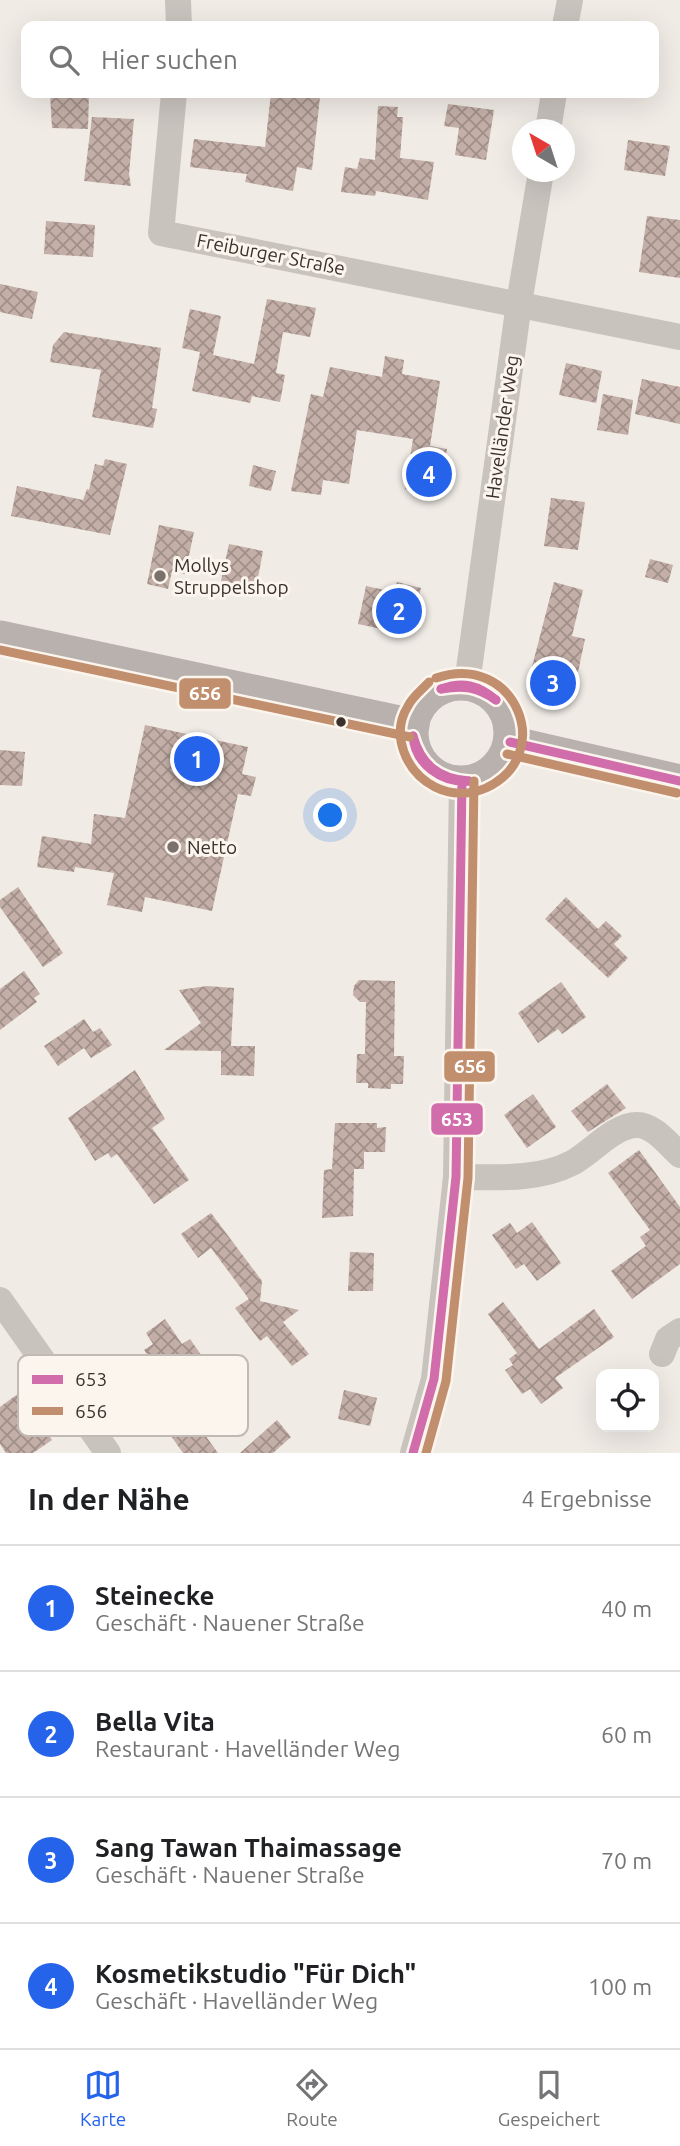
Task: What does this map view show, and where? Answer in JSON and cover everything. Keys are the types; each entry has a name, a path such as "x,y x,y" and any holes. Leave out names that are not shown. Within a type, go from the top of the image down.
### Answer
{"main road":[{"path":"0,637 413,725"},
{"path":"467,684 489,693 505,711 510,726 509,742 503,758 493,771 478,779 462,782 445,779 430,771 419,758 413,742 413,725 418,711 432,694 452,685 467,684"},
{"path":"509,742 680,781"}],"street":[{"path":"178,0 179,21"},
{"path":"566,21 570,0"},
{"name":"Freiburger Straße","path":"174,98 161,233 519,303"},
{"path":"550,119 553,98"},
{"name":"Havelländer Weg","path":"467,684 519,303 539,182"},
{"path":"519,303 680,337"},
{"path":"413,1453 434,1379 456,1177 462,782"},
{"path":"456,1177 523,1177 571,1164 622,1129 636,1125 652,1129 680,1155"},
{"path":"0,1300 9,1330 29,1355"},
{"path":"662,1354 668,1339 680,1331"},
{"path":"94,1436 108,1453"}],"building":[{"path":"50,98 89,98 88,129 52,128"},
{"path":"270,98 320,98 312,170 297,167 293,191 245,182 247,174 190,167 194,139 265,147"},
{"path":"448,104 494,110 486,160 455,155 459,128 444,126"},
{"path":"378,106 398,107 397,117 403,117 400,158 434,162 428,200 376,191 375,196 341,192 345,167 357,169 360,158 375,160"},
{"path":"92,117 134,119 129,174 131,186 84,181"},
{"path":"628,140 670,146 665,176 624,170"},
{"path":"647,216 680,220 680,278 639,272"},
{"path":"46,221 95,225 93,257 44,254"},
{"path":"0,284 38,292 32,319 0,312"},
{"path":"267,299 316,308 310,337 283,332 276,373 285,375 280,402 252,396 250,403 192,391 200,352 182,348 190,309 221,316 213,355 254,364"},
{"path":"64,332 161,348 152,408 157,409 153,428 92,417 101,370 50,362 53,345"},
{"path":"385,356 404,360 402,374 440,381 430,446 447,449 440,495 405,489 413,439 357,430 349,484 323,480 321,495 291,491 311,394 323,397 330,367 382,377"},
{"path":"566,363 602,371 596,403 559,395"},
{"path":"642,379 680,387 680,424 635,414"},
{"path":"603,394 633,400 628,435 597,430"},
{"path":"105,459 127,464 110,535 11,516 17,486 83,500 87,489 89,490 95,464 103,466"},
{"path":"253,465 276,471 271,491 249,486"},
{"path":"551,498 585,502 578,550 544,546"},
{"path":"159,525 194,532 185,574 172,571 168,589 147,584"},
{"path":"229,544 263,551 256,588 221,581"},
{"path":"650,559 673,565 668,583 645,577"},
{"path":"397,582 421,588 410,635 358,624 366,586 394,592"},
{"path":"554,582 583,590 572,636 585,639 573,696 527,686"},
{"name":"Netto","path":"145,725 248,747 242,774 256,777 251,796 238,794 212,911 145,897 142,912 107,905 114,873 75,867 74,872 37,867 42,836 91,844 94,814 125,818"},
{"path":"0,750 25,752 22,786 0,785"},
{"path":"18,887 63,953 43,967 0,907 0,900"},
{"path":"566,897 598,929 606,921 622,936 614,944 628,958 608,978 545,919"},
{"path":"24,971 40,994 34,998 37,1002 0,1030 0,989"},
{"path":"359,980 395,981 394,1056 404,1056 403,1084 391,1084 391,1089 368,1088 368,1083 356,1083 357,1054 365,1054 366,1002 360,1002 353,995 354,986"},
{"path":"561,982 586,1017 562,1034 558,1029 538,1043 518,1013"},
{"path":"207,986 234,988 231,1046 255,1046 254,1076 221,1075 221,1051 164,1050 201,1023 179,990"},
{"path":"84,1019 93,1032 100,1028 112,1045 91,1058 84,1048 58,1066 44,1046"},
{"path":"135,1070 165,1119 152,1128 189,1180 154,1204 117,1154 111,1158 108,1153 95,1161 68,1118"},
{"path":"607,1084 626,1108 588,1132 571,1111"},
{"path":"533,1094 556,1127 527,1148 504,1115"},
{"path":"335,1123 377,1123 377,1128 386,1127 385,1152 364,1152 364,1169 354,1169 353,1216 322,1218 324,1170 332,1169"},
{"path":"639,1150 680,1207 680,1264 632,1299 611,1271 646,1246 640,1237 650,1230 608,1173"},
{"path":"211,1213 262,1281 260,1301 299,1310 283,1322 309,1354 292,1366 267,1336 260,1341 235,1308 249,1299 211,1248 198,1258 181,1234"},
{"path":"532,1222 561,1263 537,1281 524,1264 516,1269 492,1235 510,1223 517,1233"},
{"path":"350,1252 374,1253 373,1291 348,1291"},
{"path":"503,1302 539,1349 594,1309 614,1337 555,1378 563,1388 541,1404 530,1389 522,1394 505,1370 513,1365 509,1359 517,1353 488,1314"},
{"path":"165,1319 182,1344 190,1339 201,1355 148,1355 144,1350 153,1344 146,1333"},
{"path":"344,1390 377,1398 370,1426 338,1419"},
{"path":"18,1394 18,1436 49,1436 52,1440 33,1453 6,1453 0,1444 0,1407"},
{"path":"277,1420 291,1437 273,1453 240,1453"},
{"path":"171,1436 206,1436 218,1453 183,1453"}],"transit line":[{"name":"656","path":"0,650 410,737"},
{"name":"656","path":"429,682 412,699 403,717 401,740 409,762 425,780 441,790 460,793 486,788 508,773 519,753 522,732 518,710 506,692 488,679 464,674 436,678"},
{"name":"653","path":"441,689 456,685 470,686 496,700"},
{"name":"653","path":"441,689 470,688 496,700"},
{"name":"653","path":"413,736 421,755 432,768 448,777 469,781"},
{"name":"653","path":"413,736 419,755 431,770 449,779 469,781"},
{"name":"653","path":"510,742 680,781"},
{"name":"656","path":"507,754 677,793"},
{"name":"653","path":"413,1453 434,1379 456,1177 462,781"},
{"name":"656","path":"426,1453 446,1381 468,1178 474,781"}],"place":[{"name":"Kosmetikstudio \"Für Dich\"","path":"429,474"},
{"name":"Mollys Struppelshop","path":"160,576"},
{"name":"Bella Vita","path":"399,611"},
{"name":"Sang Tawan Thaimassage","path":"553,683"},
{"name":"Steinecke","path":"197,759"},
{"name":"Netto","path":"173,847"}]}
